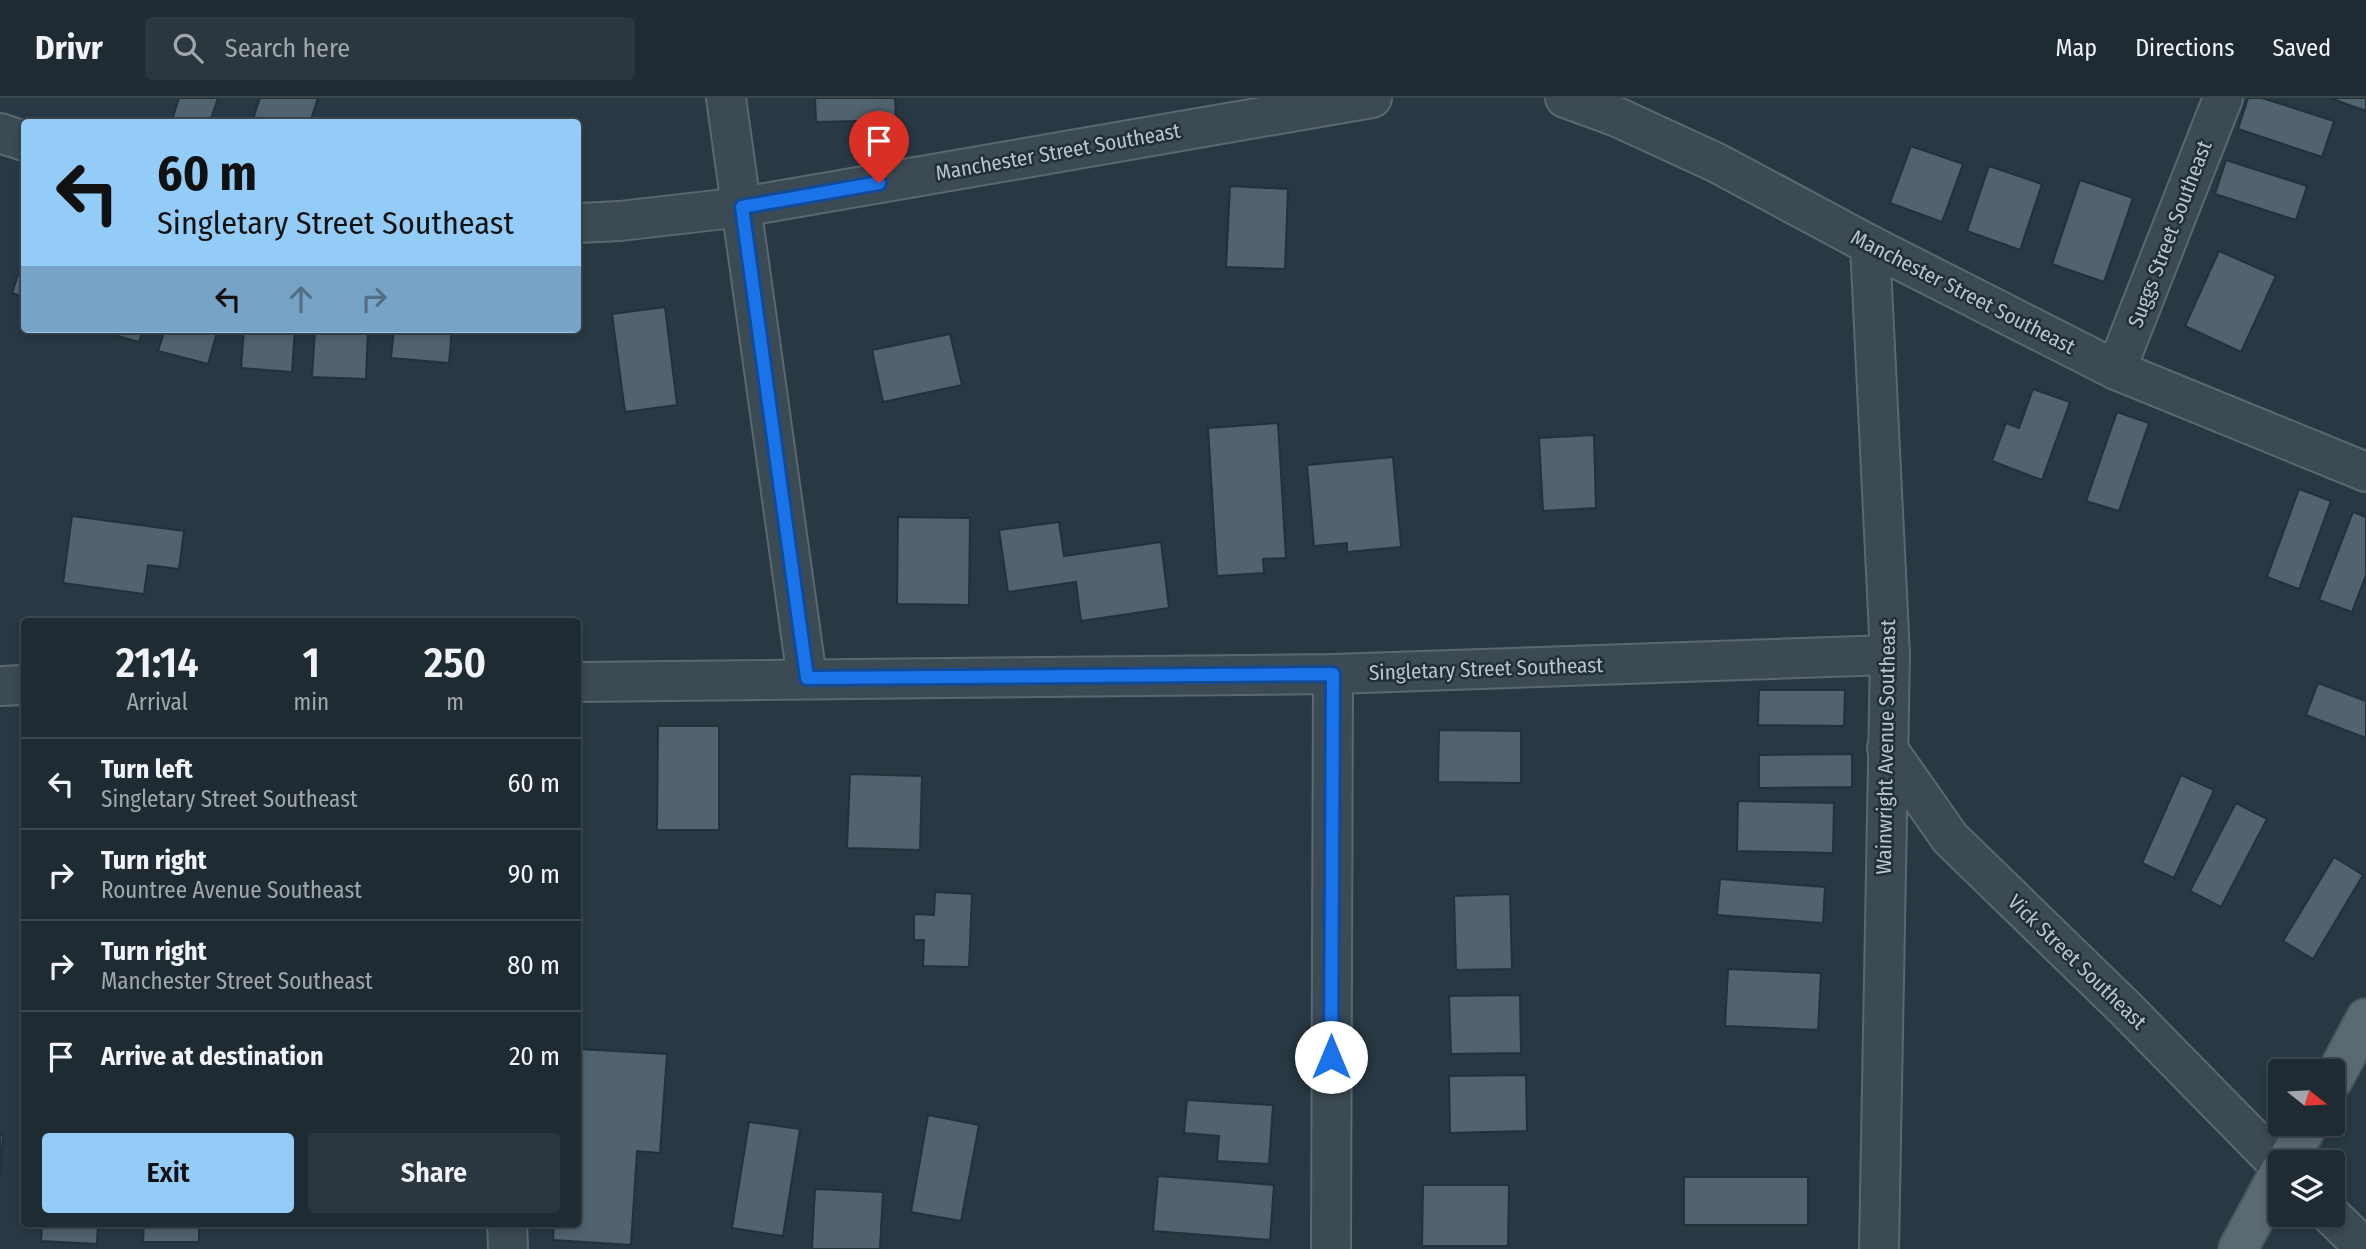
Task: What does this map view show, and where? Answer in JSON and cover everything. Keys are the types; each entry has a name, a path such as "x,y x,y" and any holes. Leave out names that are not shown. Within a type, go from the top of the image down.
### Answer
{"main road":[{"path":"2344,1059 2366,1018"},
{"path":"2238,1249 2268,1191"}],"street":[{"path":"726,98 807,678"},
{"name":"Manchester Street Southeast","path":"581,223 742,207 1372,98"},
{"name":"Manchester Street Southeast","path":"1566,98 1617,117 1717,163 1870,245 2116,370 2366,472"},
{"name":"Suggs Street Southeast","path":"2116,370 2223,98"},
{"path":"0,133 21,140"},
{"name":"Wainwright Avenue Southeast","path":"1870,245 1890,654 1879,1249"},
{"name":"Singletary Street Southeast","path":"581,682 1333,674 1890,654"},
{"path":"1331,1249 1333,674"},
{"path":"0,685 21,685"},
{"name":"Vick Street Southeast","path":"1887,748 1950,838 2125,1008 2268,1156"},
{"path":"507,1227 508,1249"},
{"path":"2343,1227 2366,1249"}],"building":[{"path":"179,98 218,98 211,119 172,119"},
{"path":"260,98 318,98 311,119 253,119"},
{"path":"815,98 895,98 896,120 816,122"},
{"path":"2248,98 2262,98 2334,121 2322,157 2238,129"},
{"path":"2330,98 2366,98 2366,111"},
{"path":"1911,146 1963,164 1942,222 1890,203"},
{"path":"2226,160 2307,186 2296,220 2215,194"},
{"path":"1989,166 2042,184 2020,250 1967,231"},
{"path":"2080,180 2133,198 2104,282 2052,264"},
{"path":"1230,186 1288,189 1285,269 1226,267"},
{"path":"2219,251 2276,276 2241,352 2185,326"},
{"path":"21,266 21,296 12,293"},
{"path":"665,307 677,405 625,412 612,314"},
{"path":"107,333 142,333 139,342"},
{"path":"164,333 217,333 208,364 158,351"},
{"path":"244,333 295,333 292,372 241,368"},
{"path":"315,333 368,333 366,379 312,377"},
{"path":"394,333 452,333 449,363 391,358"},
{"path":"950,334 962,385 883,402 872,350"},
{"path":"2033,389 2070,402 2042,480 1992,461 2006,423 2019,428"},
{"path":"2117,412 2149,423 2119,511 2086,501"},
{"path":"1278,423 1286,558 1263,559 1264,573 1217,576 1208,428"},
{"path":"1594,435 1596,508 1543,511 1539,438"},
{"path":"1393,457 1401,547 1347,552 1347,543 1314,546 1307,465"},
{"path":"2299,489 2331,501 2299,589 2267,577"},
{"path":"2353,512 2366,517 2366,575 2352,612 2319,600"},
{"path":"72,516 184,531 179,569 148,565 144,594 63,583"},
{"path":"898,517 970,518 969,605 897,604"},
{"path":"1059,522 1064,556 1161,542 1169,608 1081,621 1076,582 1008,592 999,530"},
{"path":"2318,683 2366,701 2366,738 2306,715"},
{"path":"1759,690 1845,690 1844,726 1758,725"},
{"path":"658,726 719,726 719,830 657,830"},
{"path":"1439,730 1521,731 1521,783 1438,782"},
{"path":"1852,754 1852,787 1759,788 1759,755"},
{"path":"850,774 922,776 920,850 847,848"},
{"path":"2181,775 2214,790 2174,878 2142,863"},
{"path":"1738,801 1834,803 1833,853 1737,851"},
{"path":"2236,803 2267,819 2221,907 2190,891"},
{"path":"2334,857 2363,875 2313,959 2283,941"},
{"path":"1720,879 1825,887 1823,923 1717,915"},
{"path":"935,892 972,894 969,967 923,966 924,940 914,940 914,914 934,915"},
{"path":"1510,894 1512,969 1456,970 1454,896"},
{"path":"1728,969 1821,973 1818,1030 1725,1026"},
{"path":"1520,995 1521,1053 1451,1054 1449,996"},
{"path":"581,1049 667,1054 660,1153 637,1151 631,1245 553,1240 554,1227 581,1227"},
{"path":"1526,1075 1527,1131 1450,1133 1449,1076"},
{"path":"1187,1100 1273,1105 1269,1164 1217,1161 1219,1136 1184,1133"},
{"path":"928,1115 979,1125 961,1221 911,1212"},
{"path":"749,1122 800,1129 783,1236 732,1228"},
{"path":"0,1135 3,1135 0,1179"},
{"path":"1158,1176 1274,1185 1270,1240 1153,1231"},
{"path":"1684,1177 1808,1177 1808,1225 1684,1225"},
{"path":"1423,1185 1509,1185 1508,1246 1422,1246"},
{"path":"815,1189 883,1192 880,1249 812,1249"},
{"path":"42,1227 98,1227 97,1244 41,1241"},
{"path":"144,1227 199,1227 199,1242 143,1242"}],"route":[{"path":"879,183 742,207 807,678 1333,674 1331,1057"}]}
